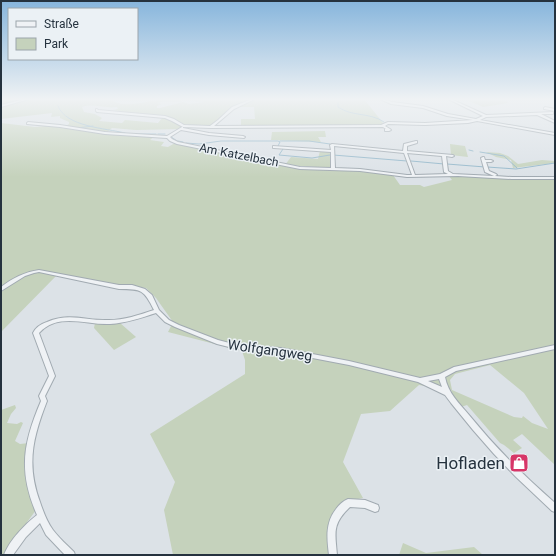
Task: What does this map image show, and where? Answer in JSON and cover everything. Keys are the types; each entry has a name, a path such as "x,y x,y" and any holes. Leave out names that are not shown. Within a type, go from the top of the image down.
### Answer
{"street":[{"name":"Am Katzelbach","path":"49,125 105,133 168,137 177,143 300,168 333,169 414,176 464,175"},
{"path":"505,125 555,134"},
{"path":"168,137 185,127 384,126 389,130 386,130"},
{"path":"181,129 206,134 243,137"},
{"path":"414,176 405,152 405,145 416,142"},
{"name":"Am Katzelbach","path":"274,147 332,151 332,145 452,156"},
{"path":"332,151 333,169"},
{"name":"Am Katzelbach","path":"444,156 447,173 503,178 555,178"},
{"name":"Am Katzelbach","path":"491,161 484,159 488,173 503,178"},
{"name":"Wolfgangweg","path":"1,290 12,282 32,272 46,272 119,287 138,288 147,292 157,310 170,323 228,345 281,350 420,380"},
{"path":"71,555 49,532 41,517 28,479 27,462 30,439 36,419 44,401 42,396 52,376 36,333 50,322 63,318 109,322 128,320 157,310"},
{"path":"420,380 442,376 454,369 555,346"},
{"path":"442,376 442,384 447,393 498,454 555,508"},
{"path":"420,380 447,393"},
{"path":"333,555 331,528 338,512 348,503 365,504 375,508"},
{"path":"8,555 32,523 41,517"}],"green space":[{"path":"1,125 35,127 56,125 180,125 183,127 180,129 136,130 112,128 106,133 155,136 150,140 164,142 161,146 168,147 175,143 300,168 352,170 393,175 400,185 420,185 424,187 452,180 449,176 555,179 555,465 522,434 513,440 522,448 514,453 500,443 467,405 461,407 454,398 451,390 419,385 390,411 361,414 343,462 363,498 343,502 328,525 331,555 173,555 164,510 175,482 150,434 245,374 245,360 242,351 168,332 173,322 156,298 146,288 58,274 1,332","holes":["490,365 524,393 548,429 532,423 523,416 522,418 514,417 452,390 450,380 455,374"]},
{"path":"182,125 213,125 211,127"},
{"path":"241,125 382,125 382,126 241,127"},
{"path":"325,131 326,137 318,137 321,142 271,140 272,132"},
{"path":"450,144 465,146 468,157 451,155"},
{"path":"320,151 331,152 331,168 285,165 291,157 318,159"},
{"path":"486,152 500,153 508,156 518,164 542,160 555,161 555,163 513,168 511,160 496,157"},
{"path":"95,323 120,323 136,337 114,350 94,328"},
{"path":"15,405 16,408 11,414 7,423 23,423 15,441 20,444 29,443 36,510 3,555 1,555 1,410"},
{"path":"403,543 426,553 474,547 483,555 399,555"}],"waterway":[{"path":"84,125 89,126"},
{"path":"77,128 89,126"},
{"path":"89,126 125,133"},
{"path":"134,134 156,134"},
{"path":"158,134 165,134"},
{"path":"170,136 177,141"},
{"path":"178,141 183,142"},
{"path":"186,143 199,144 221,141 278,141 280,142 278,146"},
{"path":"280,141 309,141 330,144"},
{"path":"283,149 279,155 312,158 330,155"},
{"path":"469,150 473,151"},
{"path":"480,152 504,156 517,168"},
{"path":"333,155 407,161"},
{"path":"411,161 444,164"},
{"path":"487,167 516,169 555,163"},
{"path":"447,164 485,167"}],"place":[{"name":"Hofladen","path":"519,463"}]}
